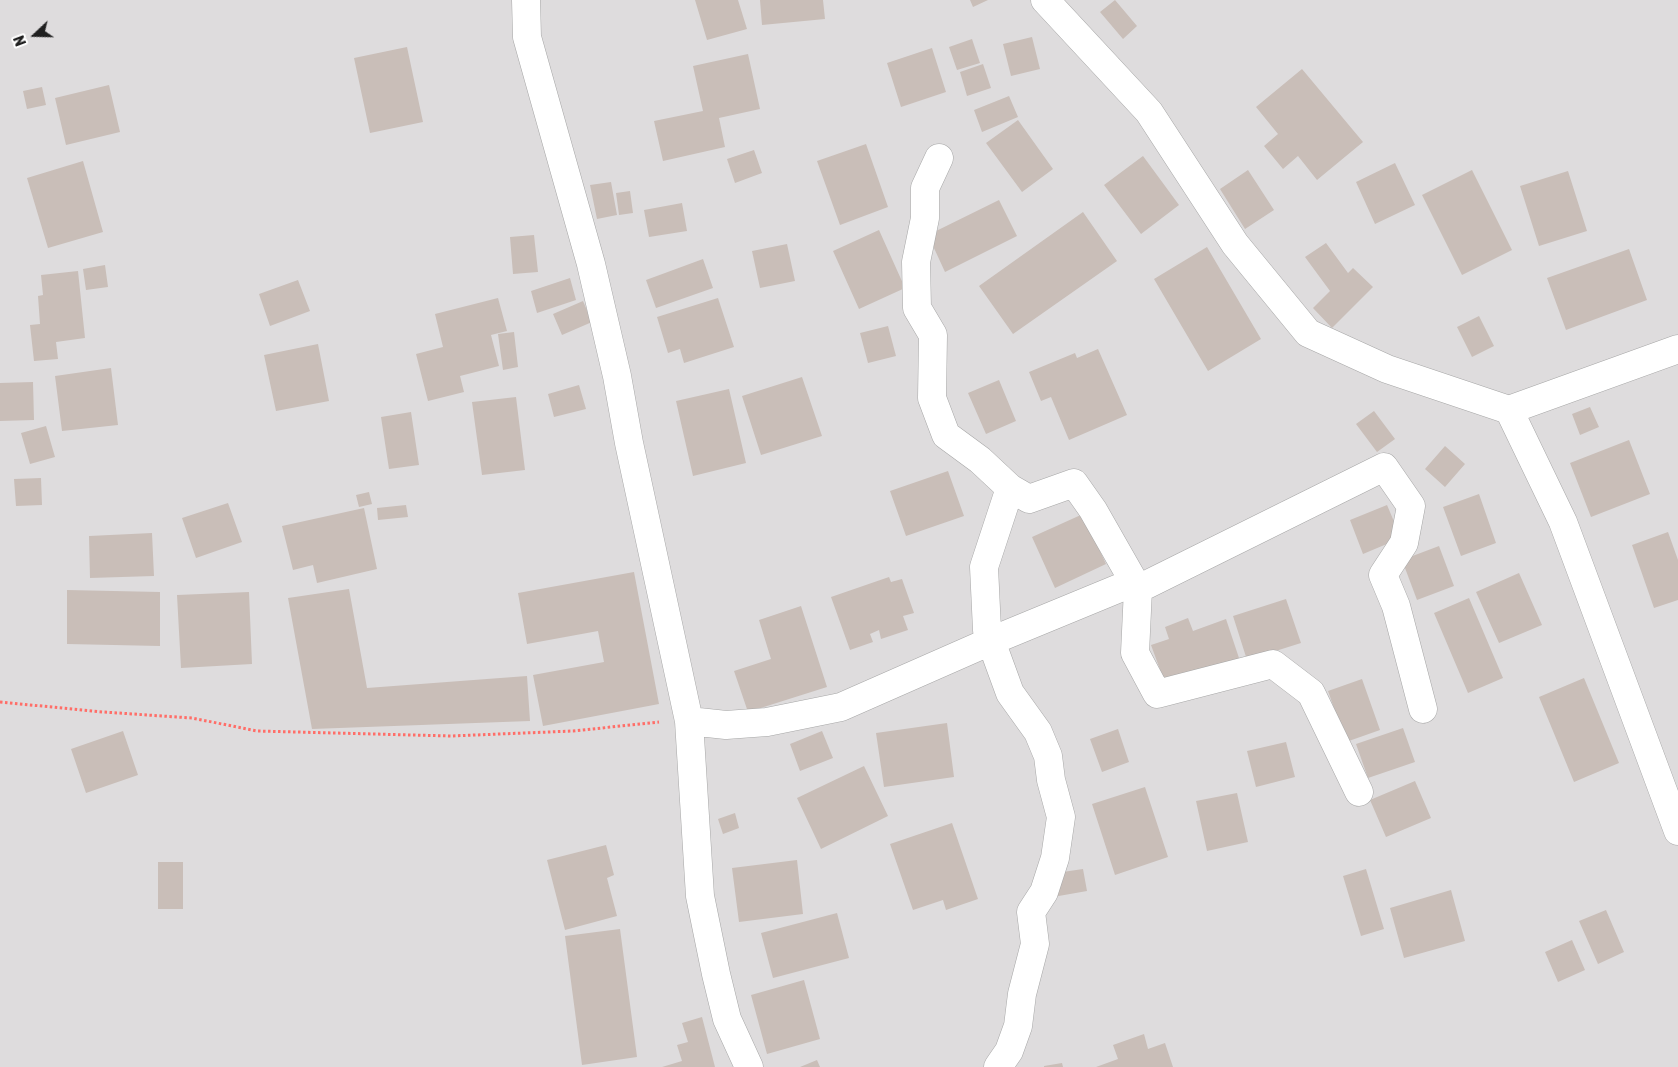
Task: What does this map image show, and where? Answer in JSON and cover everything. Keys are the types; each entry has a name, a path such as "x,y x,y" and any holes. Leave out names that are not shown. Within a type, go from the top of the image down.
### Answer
{"street":[{"path":"526,0 527,37 591,264 617,376 629,443 689,721 700,896 726,1019 749,1067"},
{"path":"1045,0 1149,112 1235,244 1308,333 1387,368 1509,410 1678,349"},
{"path":"939,158 925,188 925,218 916,262 917,308 933,335 932,398 946,435 980,460 1010,488 1028,499 1074,482 1093,510 1138,589 1135,653 1157,694 1273,664 1311,692 1359,792"},
{"path":"1509,410 1563,522 1678,831"},
{"path":"689,721 726,725 767,722 841,707 991,641 1122,587 1138,589 1384,466 1411,506 1404,543 1383,575 1396,606 1423,708"},
{"path":"998,1067 1008,1051 1018,1026 1022,994 1035,944 1031,912 1044,892 1055,858 1061,817 1051,780 1048,756 1038,732 1010,693 986,630 984,566 1010,488"}],"path":[{"path":"0,702 192,718 267,731 451,736 573,731 689,721"}],"shaded area":[{"path":"0,0 1678,0 1678,1067 0,1067"}],"building":[{"path":"695,0 738,0 747,29 707,40"},
{"path":"760,0 823,0 825,19 762,25"},
{"path":"970,0 988,0 973,7"},
{"path":"1115,0 1137,26 1123,39 1100,12"},
{"path":"1032,37 1040,69 1011,76 1003,44"},
{"path":"972,39 980,63 957,70 949,47"},
{"path":"407,47 423,122 370,133 354,58"},
{"path":"932,48 946,92 901,107 887,63"},
{"path":"748,54 760,109 719,118 725,147 663,161 654,121 703,111 693,66"},
{"path":"983,64 991,88 967,96 960,72"},
{"path":"1302,69 1363,142 1317,180 1298,156 1283,169 1264,146 1278,134 1256,107"},
{"path":"109,85 120,132 66,145 55,98"},
{"path":"42,87 46,105 27,109 23,91"},
{"path":"1009,96 1018,117 982,132 974,110"},
{"path":"1018,120 1053,169 1022,192 986,143"},
{"path":"866,144 888,207 840,225 817,161"},
{"path":"754,150 762,173 735,183 727,159"},
{"path":"1143,156 1179,205 1141,234 1104,185"},
{"path":"83,161 103,232 48,248 27,178"},
{"path":"1395,163 1415,205 1375,224 1356,182"},
{"path":"1248,170 1274,210 1245,229 1220,189"},
{"path":"1472,170 1512,250 1462,275 1422,195"},
{"path":"1568,171 1587,231 1539,246 1520,186"},
{"path":"611,182 617,215 597,219 590,185"},
{"path":"630,191 633,213 619,215 616,193"},
{"path":"999,200 1017,236 945,272 928,235"},
{"path":"682,203 687,231 649,237 644,210"},
{"path":"1083,212 1117,261 1013,334 979,286"},
{"path":"879,230 905,288 859,309 833,251"},
{"path":"534,235 538,272 513,274 510,237"},
{"path":"1326,243 1348,273 1353,268 1373,287 1332,328 1313,308 1330,291 1305,257"},
{"path":"787,244 795,281 760,288 752,251"},
{"path":"1207,247 1261,339 1208,371 1154,279"},
{"path":"1629,249 1647,300 1566,330 1547,278"},
{"path":"703,259 713,288 656,308 646,280"},
{"path":"105,265 108,287 86,290 83,269"},
{"path":"78,271 85,338 56,342 58,359 34,361 30,325 40,324 38,296 43,295 41,275"},
{"path":"570,278 576,300 537,313 531,291"},
{"path":"298,280 310,311 270,326 259,294"},
{"path":"498,298 507,331 491,335 499,366 460,376 464,392 428,401 416,354 443,347 435,314"},
{"path":"718,298 734,347 684,363 680,349 668,353 657,317"},
{"path":"583,301 592,322 562,335 553,314"},
{"path":"1479,316 1494,346 1472,357 1457,327"},
{"path":"888,326 896,356 868,363 860,333"},
{"path":"514,332 518,367 503,370 498,334"},
{"path":"318,344 329,401 276,411 264,355"},
{"path":"1098,349 1127,415 1069,440 1051,397 1041,401 1029,372 1075,353 1077,358"},
{"path":"111,368 118,425 62,431 55,376"},
{"path":"802,377 822,436 761,455 742,396"},
{"path":"999,380 1016,421 986,434 968,393"},
{"path":"33,382 34,420 0,421 0,383"},
{"path":"579,385 586,409 554,417 548,394"},
{"path":"729,389 746,463 693,476 676,401"},
{"path":"516,397 525,470 482,475 472,402"},
{"path":"1590,407 1599,427 1580,435 1572,414"},
{"path":"1374,411 1395,439 1377,452 1356,424"},
{"path":"411,412 419,465 389,469 381,417"},
{"path":"46,426 55,457 30,464 21,433"},
{"path":"1629,440 1650,494 1591,517 1570,463"},
{"path":"1445,446 1465,464 1445,487 1425,469"},
{"path":"948,471 964,516 906,536 890,491"},
{"path":"41,478 42,505 16,506 14,479"},
{"path":"369,492 372,504 359,507 356,495"},
{"path":"1479,494 1496,543 1461,556 1443,507"},
{"path":"228,503 242,542 196,558 182,518"},
{"path":"406,505 408,517 378,520 377,508"},
{"path":"1387,505 1401,538 1363,554 1350,520"},
{"path":"364,508 377,569 317,583 313,565 293,570 282,526"},
{"path":"1083,514 1106,564 1055,588 1032,537"},
{"path":"1668,532 1678,560 1678,600 1654,608 1632,545"},
{"path":"152,533 154,576 90,578 89,536"},
{"path":"1439,546 1454,586 1417,600 1402,560"},
{"path":"634,572 659,704 543,726 533,675 604,662 598,631 527,644 518,593"},
{"path":"1519,573 1542,625 1499,643 1476,592"},
{"path":"889,577 891,582 902,579 914,613 903,616 908,630 881,639 879,630 870,634 873,642 850,650 831,597"},
{"path":"349,589 367,688 527,676 530,721 312,729 288,598"},
{"path":"67,590 160,592 160,646 67,644"},
{"path":"249,592 252,664 181,668 177,595"},
{"path":"1469,598 1503,678 1468,693 1434,613"},
{"path":"1286,599 1301,643 1247,660 1233,616"},
{"path":"801,606 827,687 748,712 734,671 771,659 759,620"},
{"path":"1188,618 1193,631 1226,619 1240,661 1166,686 1151,645 1169,639 1165,627"},
{"path":"1584,678 1619,763 1574,782 1539,697"},
{"path":"1362,679 1380,730 1346,742 1328,691"},
{"path":"947,723 954,777 884,787 876,733"},
{"path":"1403,728 1415,762 1368,778 1356,744"},
{"path":"1118,729 1129,762 1102,772 1090,739"},
{"path":"123,731 138,775 86,793 71,749"},
{"path":"822,731 833,758 800,771 790,744"},
{"path":"1286,742 1295,777 1256,787 1247,751"},
{"path":"864,766 888,816 821,849 797,798"},
{"path":"1415,781 1431,818 1386,837 1370,800"},
{"path":"1145,787 1168,857 1115,875 1092,804"},
{"path":"1237,793 1248,842 1207,851 1196,801"},
{"path":"735,813 739,828 723,834 718,819"},
{"path":"952,823 978,899 946,910 943,900 913,910 890,844"},
{"path":"606,845 614,875 607,878 617,916 565,930 547,860"},
{"path":"797,860 803,914 739,922 732,868"},
{"path":"158,862 183,862 183,909 158,909"},
{"path":"1083,869 1087,891 1053,897 1049,874"},
{"path":"1366,869 1384,929 1361,936 1343,876"},
{"path":"1451,890 1465,941 1404,958 1390,908"},
{"path":"1606,910 1624,952 1598,964 1579,921"},
{"path":"837,913 849,958 773,978 761,933"},
{"path":"620,929 637,1057 582,1065 565,936"},
{"path":"1572,940 1585,970 1558,982 1545,952"},
{"path":"804,980 820,1039 767,1054 751,995"},
{"path":"702,1017 715,1067 662,1067 682,1061 677,1045 688,1042 682,1023"},
{"path":"1144,1034 1148,1049 1165,1043 1173,1067 1096,1067 1118,1059 1113,1045"},
{"path":"817,1060 820,1067 800,1067"},
{"path":"1062,1063 1063,1067 1044,1067 1044,1066"}]}
